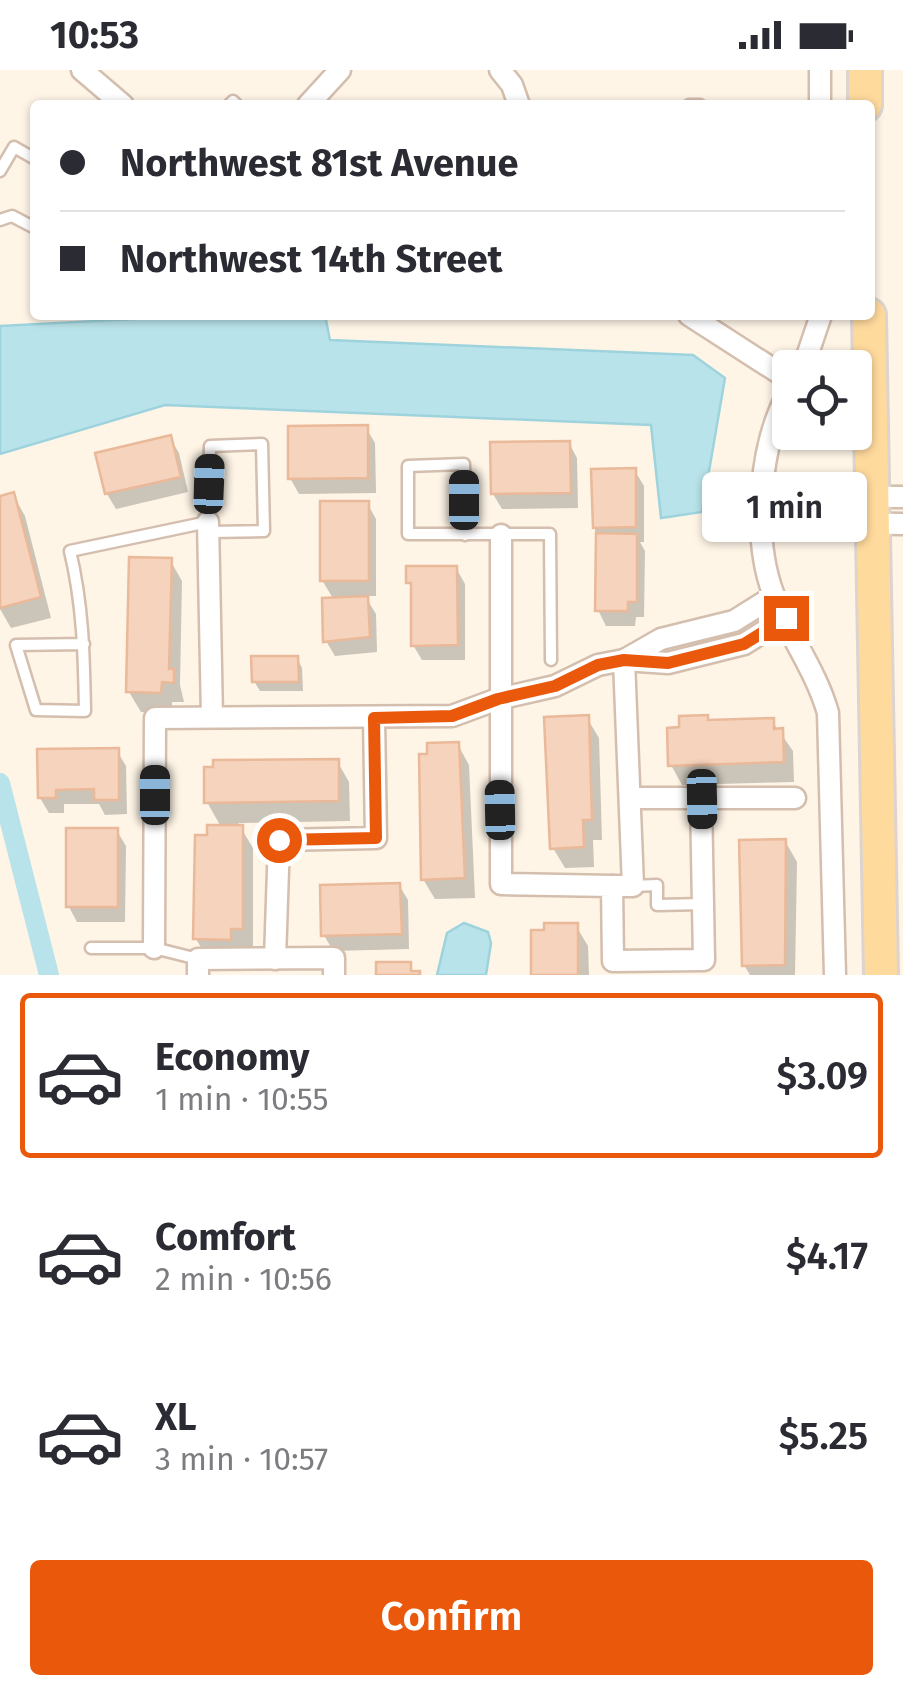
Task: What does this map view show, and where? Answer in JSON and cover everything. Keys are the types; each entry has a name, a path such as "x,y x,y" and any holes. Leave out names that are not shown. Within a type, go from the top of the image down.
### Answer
{"main road":[{"path":"865,70 865,100"},
{"path":"869,320 888,510 880,975"}],"street":[{"path":"82,70 116,100"},
{"path":"313,100 340,70"},
{"path":"500,70 517,100"},
{"path":"820,70 820,100"},
{"path":"698,320 772,368"},
{"path":"810,350 819,320"},
{"path":"772,426 764,496 764,553 774,596 828,712 835,975"},
{"path":"764,496 888,510"},
{"path":"764,522 888,510"},
{"path":"209,527 212,718"},
{"path":"501,535 501,884 622,886"},
{"path":"624,660 661,639 734,621 774,596"},
{"path":"154,948 155,718 452,716 498,699 555,686 598,665 624,660 668,663 744,644 786,618"},
{"path":"624,660 632,798 614,961 704,960 702,799"},
{"path":"275,958 279,840 376,838 374,718"},
{"path":"632,798 795,798"},
{"path":"198,967 275,958 334,958 334,975"}],"lane":[{"path":"0,170 14,147 30,156"},
{"path":"0,220 12,216 30,225"},
{"path":"84,644 16,645 36,710 85,711 84,609 70,551 209,527 264,530 262,444 210,446 209,527"},
{"path":"465,535 464,464 408,466 408,534 465,535 550,534 551,660"},
{"path":"622,886 656,885 657,905 703,904"},
{"path":"91,948 154,948 198,967"}],"water":[{"path":"115,320 326,320 330,340 693,355 725,378 702,512 661,518 651,425 165,405 0,454 0,326"},
{"path":"464,923 488,932 491,943 486,975 437,975 447,933"}],"building":[{"path":"368,425 368,478 288,479 288,426"},
{"path":"171,435 181,477 105,494 95,453"},
{"path":"570,441 571,493 491,494 490,442"},
{"path":"636,468 636,527 593,528 591,469"},
{"path":"14,492 41,597 0,608 0,496"},
{"path":"320,501 369,501 369,581 320,581"},
{"path":"596,533 637,534 637,602 628,602 628,611 595,611"},
{"path":"129,557 172,558 169,669 174,669 174,683 162,682 161,693 126,692"},
{"path":"406,566 457,566 458,645 411,646 411,583 406,583"},
{"path":"368,596 370,637 323,642 322,598"},
{"path":"251,656 298,656 299,682 252,682"},
{"path":"589,715 592,820 583,820 584,847 550,849 544,717"},
{"path":"708,715 708,720 774,718 774,729 783,728 784,762 668,766 667,728 679,727 679,716"},
{"path":"459,742 465,878 421,880 419,754 427,754 427,743"},
{"path":"119,748 119,800 94,800 94,789 56,790 56,798 38,798 37,749"},
{"path":"339,759 339,801 204,803 204,767 213,767 213,760"},
{"path":"207,825 243,825 243,929 231,929 231,940 193,939 195,835 207,835"},
{"path":"66,828 118,828 118,907 66,907"},
{"path":"786,839 785,965 742,966 739,840"},
{"path":"400,883 402,934 321,936 320,885"},
{"path":"544,923 578,923 578,975 531,975 531,930 544,930"},
{"path":"376,962 411,962 411,971 420,971 420,975 376,975"}],"waterway":[{"path":"0,783 49,975"}],"route":[{"path":"279,840 376,838 374,718 452,716 498,699 555,686 598,665 624,660 668,663 744,644 786,618"}]}
